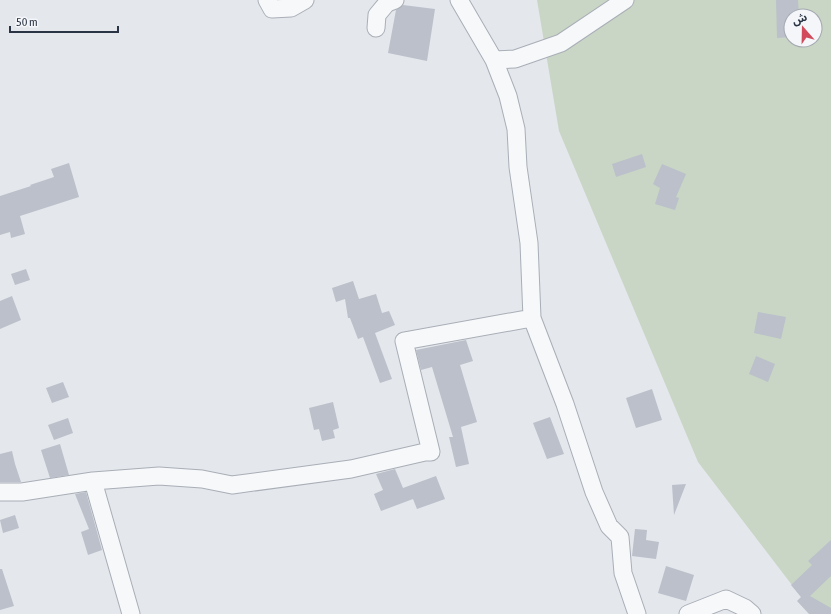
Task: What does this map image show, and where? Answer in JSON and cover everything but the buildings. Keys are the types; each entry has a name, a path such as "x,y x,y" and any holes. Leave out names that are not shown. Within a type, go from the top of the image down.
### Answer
{"street":[{"path":"267,0 272,9 291,8 305,0"},
{"path":"376,28 377,16 387,3 394,0"},
{"path":"459,0 494,60 508,96 516,129 518,167 529,243 532,318 566,404 594,492 609,526 620,537 623,573 637,614"},
{"path":"494,60 515,59 562,43 625,0"},
{"path":"0,492 22,492 94,481 159,476 202,479 232,485 351,469 425,452 431,452 404,341 532,318"},
{"path":"94,481 132,614"},
{"path":"688,614 726,599 745,608 752,614"}],"green space":[{"path":"537,0 831,0 831,614 814,614 698,462 559,131"}]}
